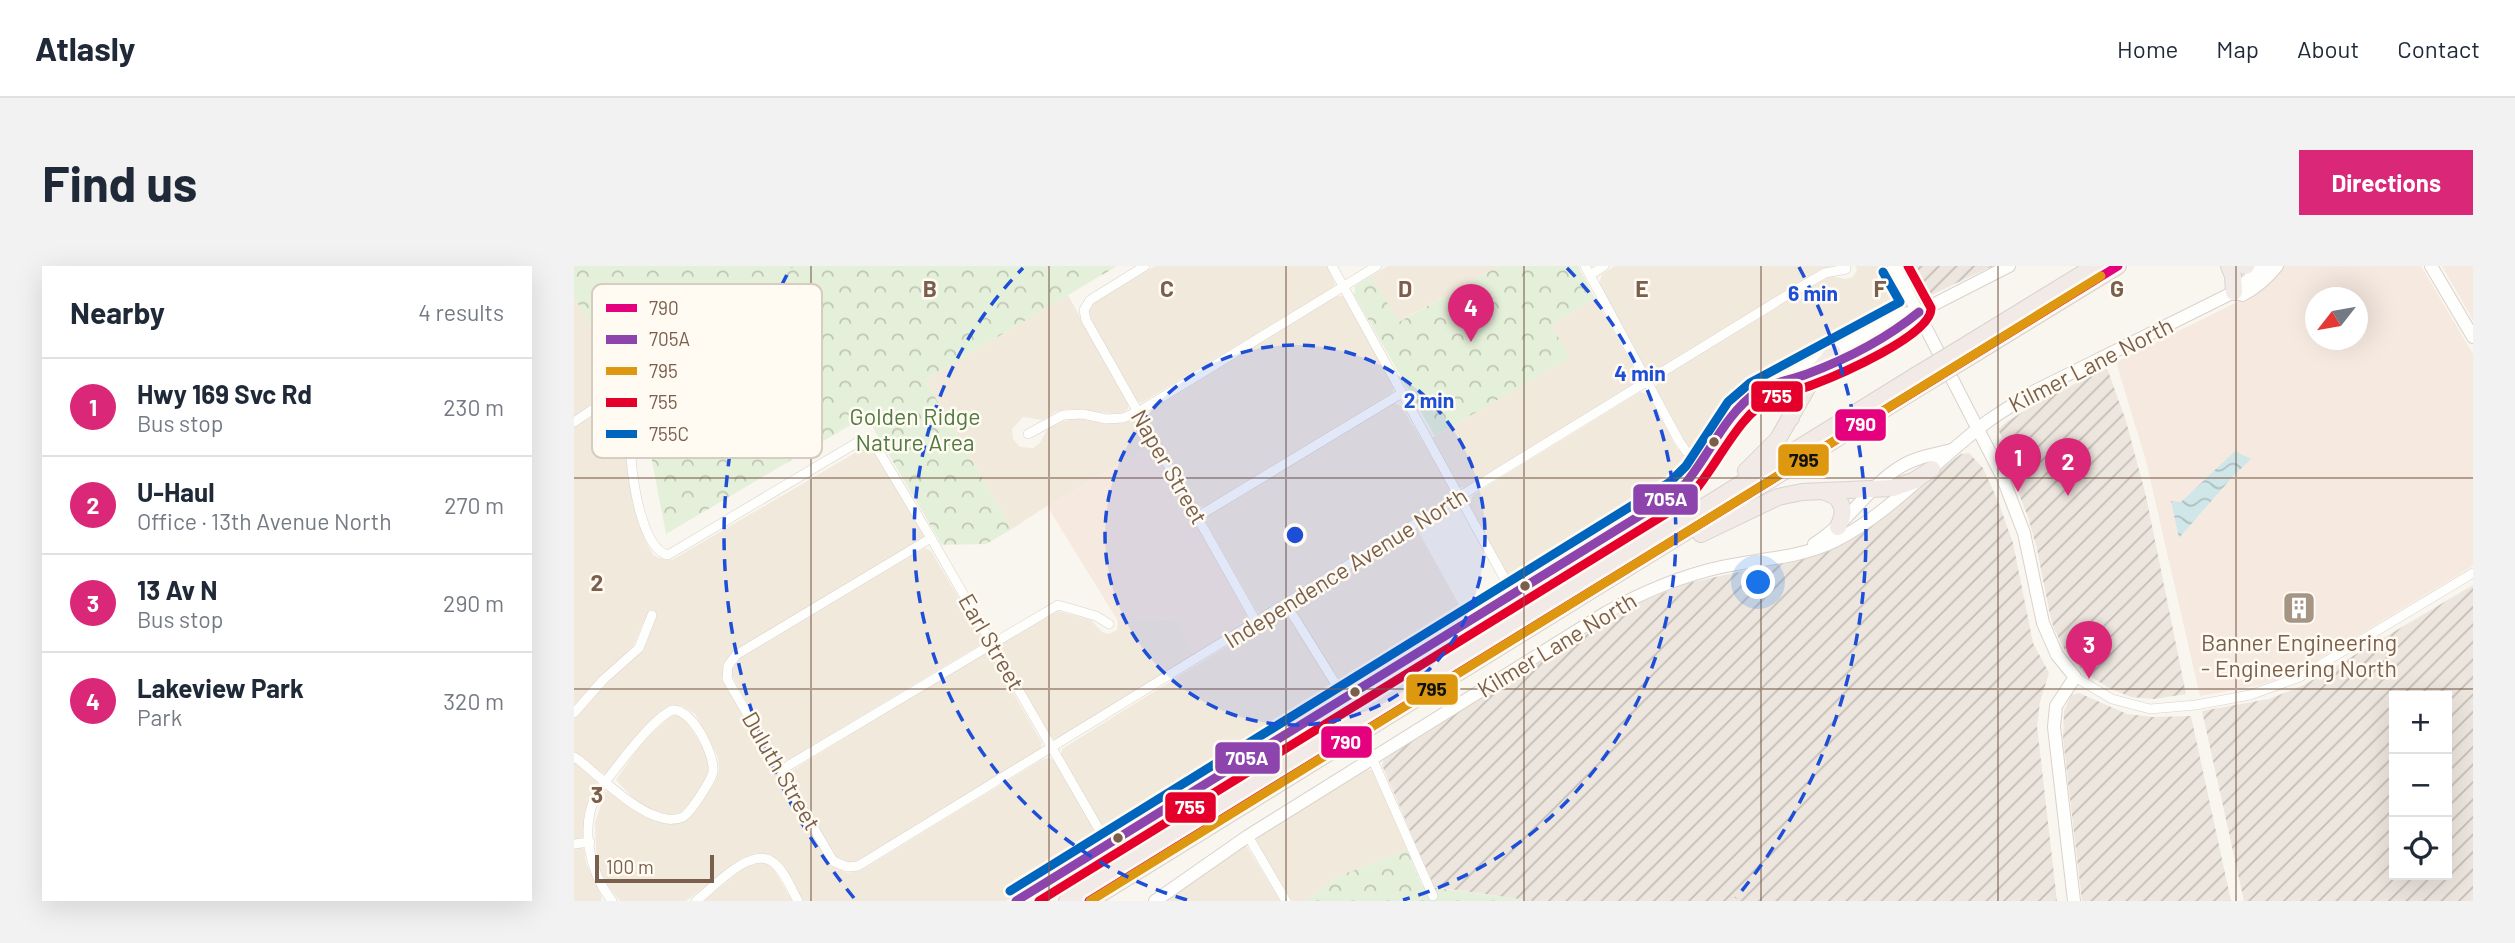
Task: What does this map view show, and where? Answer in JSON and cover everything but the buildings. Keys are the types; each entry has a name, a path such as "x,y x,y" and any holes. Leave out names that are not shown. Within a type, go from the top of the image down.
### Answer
{"highway":[{"path":"2229,266 2234,292"},
{"path":"1067,901 1643,545 2107,268"},
{"path":"1643,545 1757,463 1778,439 1819,369 1833,353"},
{"path":"1089,901 1581,597 1918,381"},
{"path":"1763,389 1775,391 1785,399 1791,409 1791,418"},
{"path":"1581,597 1763,503 1788,495 1819,491 1874,491 1903,485 1932,469"},
{"path":"1819,491 1839,500 1843,513 1838,527"}],"street":[{"name":"Naper Street","path":"1146,266 1090,300 1084,310 1086,320 1257,623"},
{"path":"1332,266 1514,594"},
{"path":"1028,434 1063,415 1083,414 1106,419 1123,418 1138,412 1377,266"},
{"path":"1604,266 1587,270 1678,441 1686,452 1704,463"},
{"path":"1894,266 2002,476 2024,533 2046,632 2057,654 2075,677 2112,699 2150,709 2196,705 2250,695 2300,677 2473,573"},
{"path":"1763,389 1819,369 1905,325 1919,312 2009,266"},
{"name":"Kilmer Lane North","path":"1155,901 1248,836 1607,612 1668,583 1719,567 1828,545 1854,530 1989,420 2031,393 2234,292 2264,266"},
{"name":"Kilmer Lane North","path":"2234,292 2242,295 2250,291 2277,266"},
{"path":"2431,266 2473,337"},
{"name":"Independence Avenue North","path":"847,867 858,866 1051,749 1825,273 1846,269"},
{"path":"1016,901 1678,492 1704,463 1738,410 1763,389 1902,314 1919,312"},
{"path":"1197,517 1402,393"},
{"name":"Earl Street","path":"574,422 592,411"},
{"name":"Earl Street","path":"631,458 634,484 649,536 654,547 668,555 858,442 870,442 878,449 931,538 1108,845"},
{"name":"Kilmer Lane North","path":"1802,551 1838,527 1895,470 1910,461 1954,450"},
{"name":"Duluth Street","path":"847,867 833,861 727,679 727,666 737,655 931,538"},
{"path":"1286,604 1345,699"},
{"path":"781,770 1058,605 1096,616 1108,624"},
{"path":"574,713 603,680 639,648 652,615"},
{"path":"2074,901 2054,727 2056,706 2075,677"},
{"path":"574,757 606,782 653,815 675,819 688,812 711,779 713,761 689,716 678,710 667,713 640,738 606,782 592,806 589,824 597,878 610,900"},
{"path":"1372,758 1433,896"},
{"path":"1248,836 1286,901"},
{"path":"574,844 590,842"},
{"path":"696,901 747,860 760,857 779,868 798,901"}],"shaded area":[{"path":"1155,266 1327,266 1335,284 1333,288 1141,403 1137,401 1088,315 1088,310 1091,305"},
{"path":"1388,266 1499,266 1398,322 1371,276"},
{"path":"1615,266 1834,266 1817,273 1649,372 1599,283 1602,274"},
{"path":"1856,266 1885,266 1899,296 1900,307 1896,312 1763,387 1702,454 1693,452 1655,389 1659,379 1824,279 1832,276 1845,279 1853,277"},
{"path":"1904,266 1993,266 1931,295 1918,292"},
{"path":"2281,266 2421,266 2473,354 2473,566 2299,671 2261,685 2200,696 2146,461 2116,362 2243,299"},
{"path":"2442,266 2473,266 2473,320"},
{"path":"1068,295 1128,404 1128,409 1120,414 1067,409 1055,412 1043,420 1023,417 1012,429 1013,439 1020,447 1033,448 1039,444 1049,427 1070,419 1080,417 1101,423 1132,419 1139,423 1152,446 1012,529 925,380"},
{"path":"1336,296 1342,296 1346,300 1393,386 1393,391 1389,396 1205,507 1195,505 1147,419 1150,411"},
{"path":"574,297 592,328 592,405 574,416"},
{"path":"1595,298 1637,373 1635,384 1468,488 1459,487 1432,438 1569,358 1551,325"},
{"path":"2107,368 2126,421 2146,496 2186,694 2154,699 2131,697 2109,688 2084,672 2065,650 2050,615 2028,517 1998,441 2002,438 1998,429 2008,421 2040,401"},
{"path":"1640,392 1649,395 1676,447 1690,461 1692,471 1676,487 1515,584 1509,579 1469,505 1473,495"},
{"path":"1394,403 1401,406 1451,488 1450,498 1261,614 1256,610 1206,522 1209,514"},
{"path":"592,417 592,458 626,458 633,505 646,542 653,555 659,558 672,560 867,446 871,447 924,535 924,538 730,656 723,667 724,682 830,864 847,873 862,870 1043,759 1049,758 1054,760 1099,838 1096,846 1006,901 803,901 781,863 775,858 756,853 741,859 686,901 620,901 601,873 596,850 595,822 605,792 610,790 645,817 672,823 693,813 716,780 719,770 718,757 695,714 681,706 673,706 660,712 605,774 574,753 574,719 606,684 643,650 652,624 643,623 634,645 574,706 574,427"},
{"path":"1152,446 1246,614 1247,623 1196,655 1174,618 1118,621 1047,506"},
{"path":"1969,453 1983,468 1998,501 2013,543 2033,643 2049,673 2040,702 2037,726 2057,901 1533,901 1434,887 1382,765 1384,757 1634,605 1688,583 1794,560 1861,530 1961,454"},
{"path":"1417,529 1466,617 1350,688 1345,688 1295,613 1297,603"},
{"path":"925,548 931,551 982,637 980,645 788,760 779,759 732,676 731,670 737,658"},
{"path":"2473,585 2473,901 2244,901 2202,711 2269,699 2304,685"},
{"path":"1058,611 1091,620 1102,632 1108,634 1117,630 1118,621 1174,618 1196,655 1057,740 1051,737 999,649 1000,645"},
{"path":"1279,614 1288,617 1335,691 1333,699 1111,836 1106,834 1061,755 1062,749"},
{"path":"983,654 992,656 1042,743 1040,751 853,863 843,862 836,857 790,779 791,771"},
{"path":"2079,693 2127,714 2153,717 2191,716 2231,901 2082,901 2063,739 2064,711 2071,695"},
{"path":"677,714 684,717 710,762 708,780 682,812 670,815 635,800 616,780 643,741 671,716"},
{"path":"574,762 596,779 597,783 588,800 583,837 574,840"},
{"path":"1363,769 1372,770 1407,850 1339,876 1306,901 1292,901 1256,843 1259,835"},
{"path":"1246,845 1280,901 1166,901 1241,847"},
{"path":"581,847 602,897 601,901 574,901 574,848"},
{"path":"761,861 772,866 792,901 703,901 749,864"}],"green space":[{"name":"Golden Ridge Nature Area","path":"574,266 1117,266 925,380 1012,529 986,544 942,545 866,416 822,442 822,284 592,284 592,328 574,297"},
{"path":"1499,266 1578,266 1595,298 1551,325 1570,358 1435,436 1354,295 1355,286 1371,276 1399,322"},
{"path":"651,458 795,458 666,534"},
{"path":"1407,850 1422,886 1533,901 1306,901 1339,876"}],"water":[{"path":"2235,451 2251,459 2179,538 2171,501 2181,502"}],"transit line":[{"name":"755","path":"1039,901 1685,502 1737,431 1759,406 1861,364 1917,330 1927,319 1931,308 1908,266"},
{"name":"790","path":"1089,901 2118,266"},
{"name":"755C","path":"1010,891 1670,482 1686,466 1728,402 1750,383 1900,302 1883,272"},
{"name":"795","path":"1090,901 2101,276"},
{"name":"705A","path":"1016,901 1678,492 1698,467 1724,426 1757,392 1851,355 1880,340 1919,312"}],"place":[{"name":"Lakeview Park","path":"1471,342"},
{"name":"Hwy 169 Svc Rd","path":"2018,492"},
{"name":"U-Haul","path":"2068,496"},
{"name":"Banner Engineering - Engineering North","path":"2299,608"},
{"name":"13 Av N","path":"2089,679"}]}
